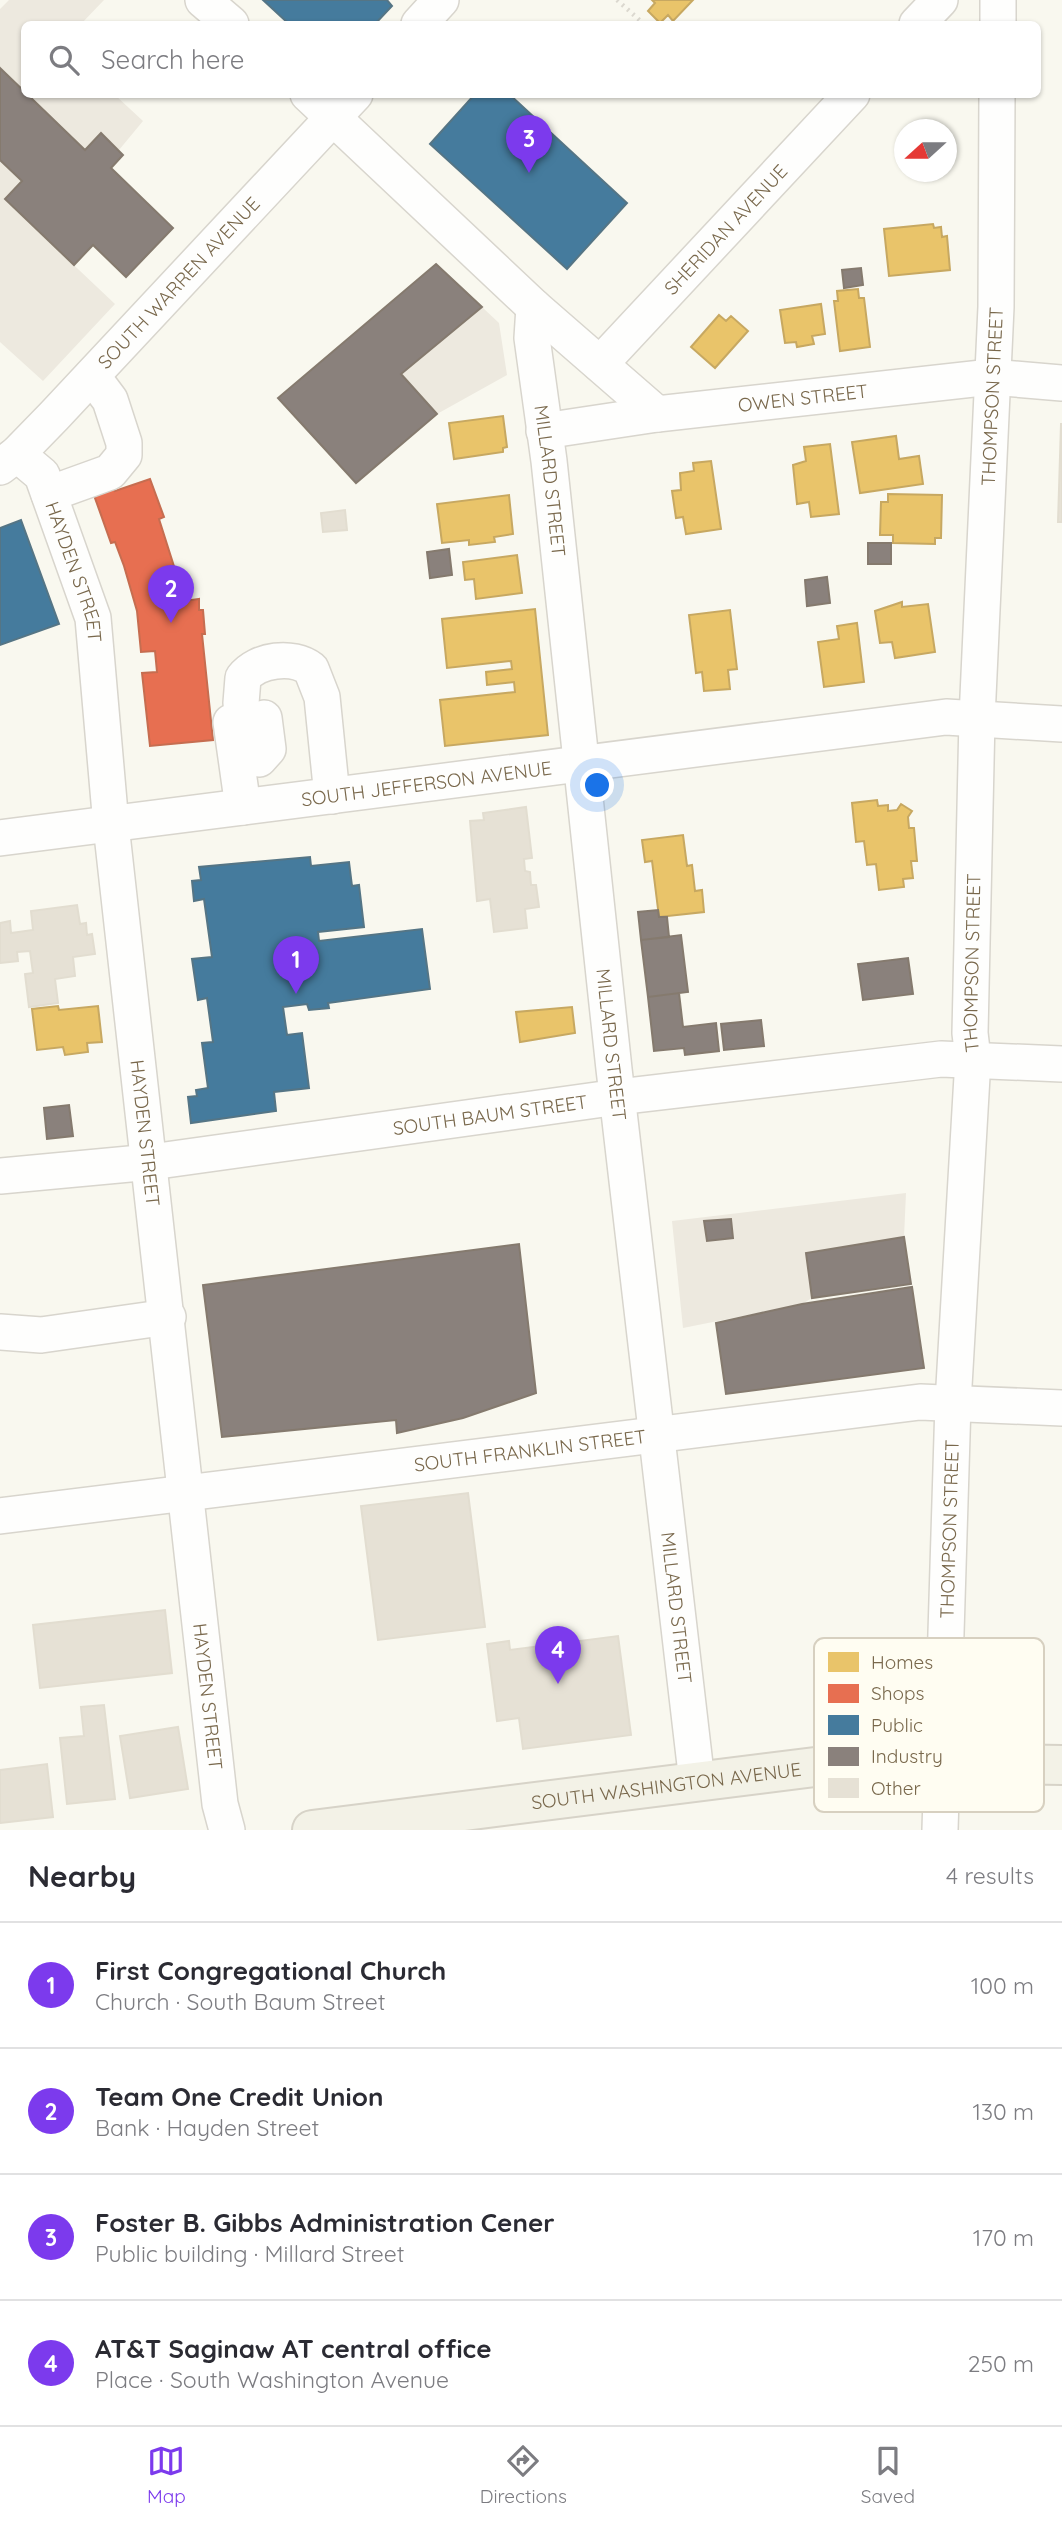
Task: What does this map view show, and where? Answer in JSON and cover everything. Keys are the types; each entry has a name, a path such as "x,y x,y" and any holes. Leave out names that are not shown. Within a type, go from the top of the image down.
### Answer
{"main road":[{"name":"SOUTH WASHINGTON AVENUE","path":"1044,1765 1062,1765"},
{"name":"SOUTH WASHINGTON AVENUE","path":"312,1830 814,1767"}],"street":[{"path":"204,0 228,21"},
{"path":"422,21 442,0"},
{"path":"920,21 940,0"},
{"path":"998,0 998,21"},
{"path":"319,98 344,107 534,307 657,414"},
{"name":"SHERIDAN AVENUE","path":"600,364 848,98"},
{"name":"THOMPSON STREET","path":"946,1638 953,1403 973,1059 970,1033 977,718 996,307 997,98"},
{"name":"SOUTH WARREN AVENUE","path":"9,461 101,388 344,107"},
{"name":"MILLARD STREET","path":"534,307 532,338 697,1782"},
{"name":"OWEN STREET","path":"544,431 657,414 991,377 1062,383"},
{"path":"51,499 103,488 129,473 136,450 121,403 101,388"},
{"path":"51,499 110,472 121,461 126,448 101,388"},
{"name":"HAYDEN STREET","path":"9,461 42,475 93,618 111,825 168,1317 220,1804 227,1830"},
{"path":"242,712 257,680 273,660 290,648 309,654 318,671 332,796"},
{"path":"248,784 242,712 243,678 248,671 263,665 299,661 311,668 320,689"},
{"name":"SOUTH JEFFERSON AVENUE","path":"0,838 111,825 248,784 332,796 946,717 1062,724"},
{"name":"SOUTH BAUM STREET","path":"0,1177 150,1161 618,1097 940,1059 1062,1064"},
{"path":"0,1332 41,1335 168,1317"},
{"name":"SOUTH FRANKLIN STREET","path":"0,1516 920,1402 1062,1408"},
{"name":"THOMPSON STREET","path":"940,1830 941,1812"}],"path":[{"path":"617,0 640,21"}],"shaded area":[{"path":"9,0 104,0 84,21 21,21 21,88 0,68 0,9"},
{"path":"31,98 118,98 143,121 119,150 101,133 85,150"},
{"path":"0,160 22,181 5,200 115,304 43,381 0,342"},
{"path":"482,307 499,323 507,375 437,414 401,374"},
{"path":"906,1193 904,1237 806,1253 812,1298 802,1304 683,1328 672,1221"}],"building: Homes":[{"path":"652,0 693,0 673,21 668,15 658,21 648,11 655,3"},
{"path":"933,224 934,228 941,227 942,237 947,236 950,270 889,276 884,229"},
{"path":"858,289 859,298 864,298 870,347 840,351 834,301 838,301 837,291"},
{"path":"821,304 825,334 812,336 814,344 797,347 796,342 785,343 780,310"},
{"path":"719,315 726,321 731,316 748,331 715,368 691,347"},
{"path":"503,416 507,447 503,448 503,452 454,459 449,423"},
{"path":"896,436 899,459 919,456 923,484 860,493 852,442"},
{"path":"830,444 839,514 811,517 809,502 797,504 793,465 806,461 804,447"},
{"path":"711,461 721,529 686,534 683,517 676,518 672,491 681,490 680,473 694,471 693,463"},
{"path":"888,494 942,495 941,538 935,538 935,544 893,543 893,535 880,535 881,502 888,502"},
{"path":"509,495 513,534 494,537 495,542 469,545 469,540 442,543 437,504"},
{"path":"517,555 522,593 476,599 474,579 465,580 463,562"},
{"path":"902,602 902,607 928,604 935,652 895,658 892,642 880,643 875,611"},
{"path":"535,609 548,735 445,746 440,700 515,692 514,682 487,685 486,672 512,669 511,661 447,668 442,619"},
{"path":"730,610 737,669 728,670 730,689 704,691 702,672 696,673 689,615"},
{"path":"857,623 864,682 824,687 818,642 839,639 837,626"},
{"path":"877,800 878,806 888,805 888,811 897,810 901,804 912,811 908,817 909,828 914,828 917,861 911,861 913,878 903,879 904,887 879,890 876,864 867,865 864,841 856,842 852,803"},
{"path":"683,835 687,866 692,865 695,891 702,890 704,912 659,917 652,861 645,862 642,840"},
{"path":"58,1006 59,1010 98,1006 102,1042 87,1043 88,1052 65,1055 63,1047 37,1050 32,1009"},
{"path":"572,1007 575,1033 520,1042 516,1012"}],"building: Shops":[{"path":"109,477 115,491 150,479 164,517 159,519 185,601 199,599 199,610 203,610 205,634 202,634 213,740 150,746 142,673 157,672 155,651 141,652 137,611 124,566 115,542 111,543 90,484"}],"building: Public":[{"path":"263,0 387,0 392,6 378,21 286,21"},
{"path":"471,98 513,98 627,203 567,269 430,144"},
{"path":"21,520 59,624 0,645 0,528"},
{"path":"310,857 311,866 349,862 352,886 359,885 364,927 318,932 319,941 422,929 430,989 328,1003 329,1008 309,1010 307,1004 283,1007 287,1035 302,1033 309,1088 274,1092 276,1111 191,1123 188,1097 197,1096 196,1090 208,1088 202,1043 213,1042 207,998 198,1000 192,959 212,957 204,899 194,901 192,881 201,880 199,867"}],"building: Industry":[{"path":"0,68 21,88 21,98 31,98 85,150 101,133 123,155 111,168 173,228 126,277 93,245 74,265 5,199 22,181 0,160"},
{"path":"436,264 482,307 401,374 437,414 356,483 278,398"},
{"path":"861,268 863,285 844,288 842,270"},
{"path":"868,543 891,543 891,564 868,564"},
{"path":"449,549 452,575 430,578 427,552"},
{"path":"827,577 830,603 807,606 805,580"},
{"path":"658,910 659,917 667,917 669,937 641,940 638,912"},
{"path":"681,935 688,992 648,997 641,940"},
{"path":"908,958 913,994 863,1000 858,964"},
{"path":"679,993 683,1027 716,1023 719,1051 685,1055 684,1048 654,1051 648,997"},
{"path":"761,1020 764,1046 724,1050 721,1024"},
{"path":"69,1105 73,1136 47,1139 44,1108"},
{"path":"731,1219 733,1238 707,1241 704,1221"},
{"path":"904,1237 911,1284 812,1298 806,1253"},
{"path":"519,1244 536,1393 463,1418 397,1433 396,1420 222,1437 203,1285"},
{"path":"912,1287 924,1368 726,1394 716,1323 802,1304"}],"building: Other":[{"path":"1061,424 1062,522 1058,522"},
{"path":"345,510 347,530 323,532 321,513"},
{"path":"526,807 532,858 524,859 525,871 530,872 531,885 536,885 539,907 525,909 527,928 494,932 490,899 477,901 470,821 484,820 483,813"},
{"path":"77,905 80,924 86,923 87,935 92,934 95,954 73,957 75,976 55,979 58,1003 29,1007 25,974 33,973 30,951 17,952 18,961 0,963 0,923 10,921 11,933 33,930 31,911"},
{"path":"468,1493 485,1627 378,1640 361,1506"},
{"path":"165,1610 172,1673 40,1688 33,1625"},
{"path":"618,1636 631,1735 523,1749 519,1718 497,1721 487,1644 509,1641 510,1650"},
{"path":"104,1705 115,1799 67,1804 60,1738 84,1736 81,1707"},
{"path":"178,1727 188,1789 130,1798 120,1736"},
{"path":"47,1764 53,1817 0,1823 0,1770"}],"place":[{"name":"Foster B. Gibbs Administration Cener","path":"529,173"},
{"name":"Team One Credit Union","path":"171,623"},
{"name":"First Congregational Church","path":"296,994"},
{"name":"AT&T Saginaw AT central office","path":"558,1684"}]}
